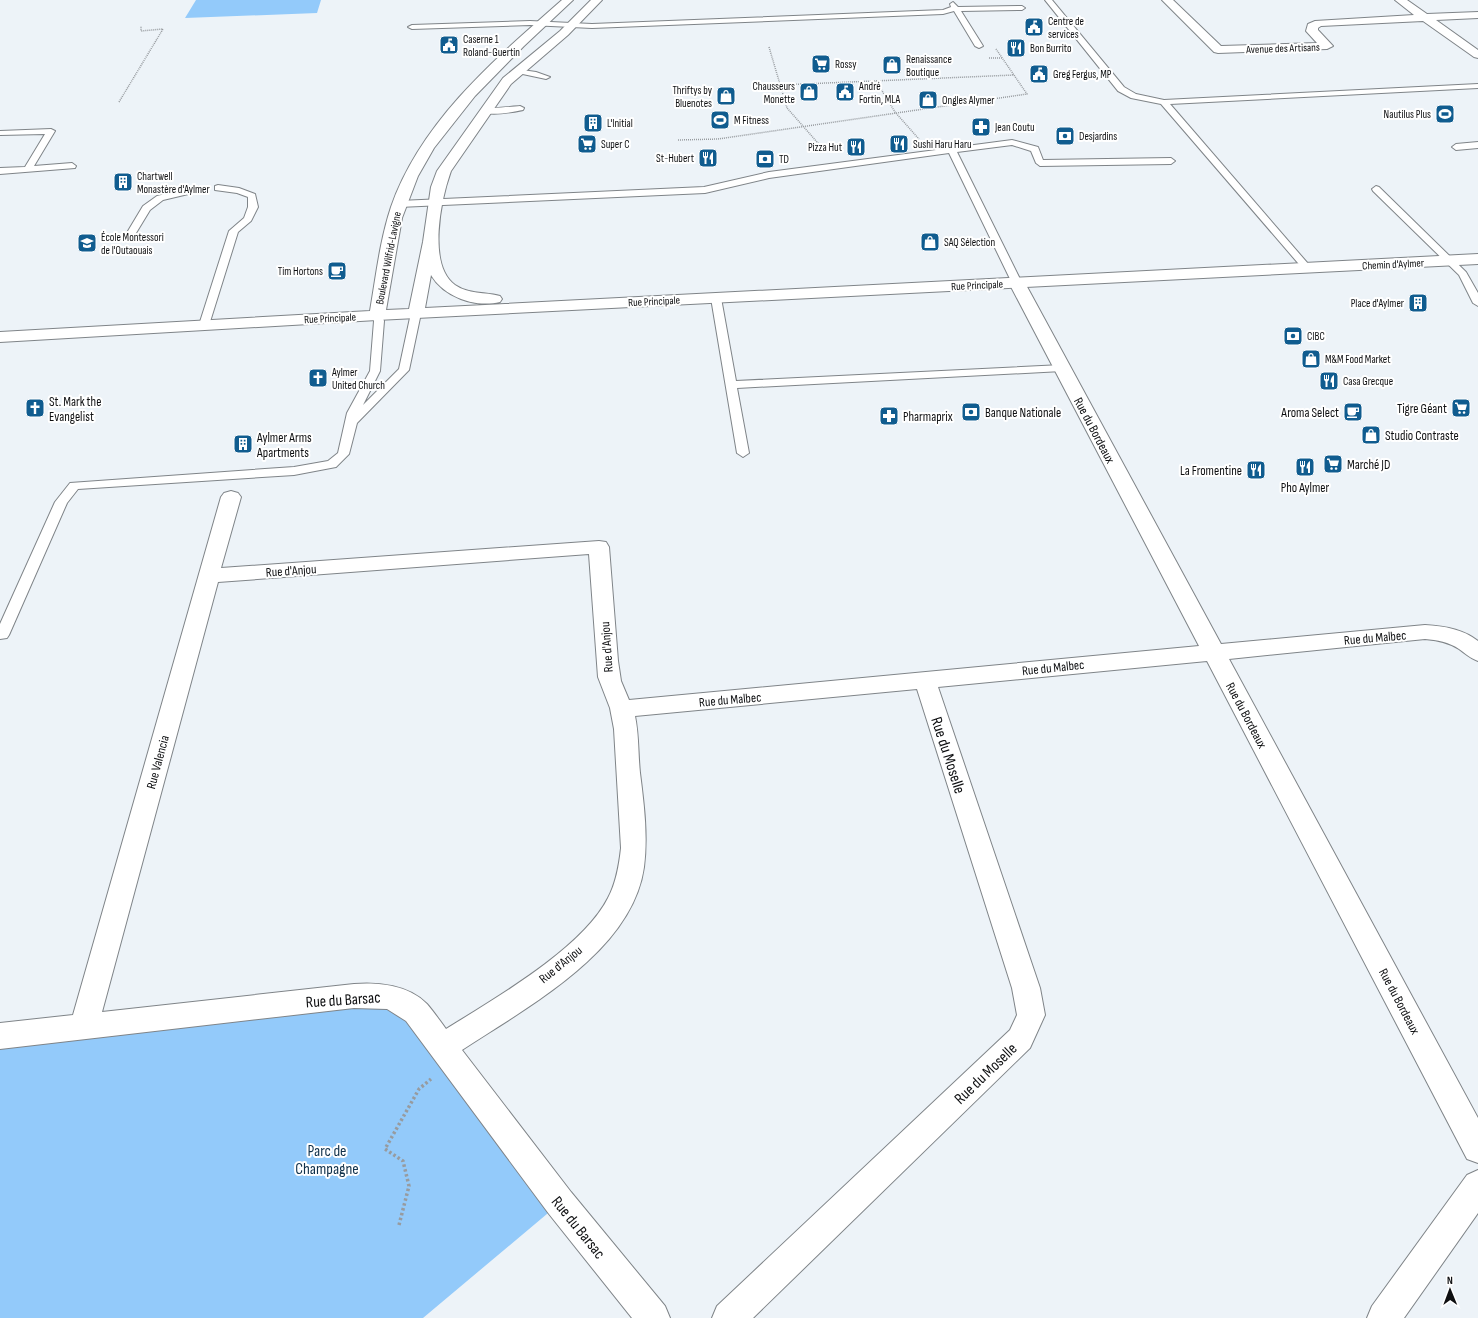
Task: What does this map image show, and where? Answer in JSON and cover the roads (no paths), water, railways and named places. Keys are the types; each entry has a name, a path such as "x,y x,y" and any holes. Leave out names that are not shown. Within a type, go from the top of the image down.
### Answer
{"street":[{"name":"Boulevard Wilfrid-Lavigne","path":"377,315 389,243 399,204 413,173 446,123 484,79 568,0"},
{"path":"416,313 430,242 435,202 438,187 444,171 507,81 575,22 597,0"},
{"name":"Avenue des Artisans","path":"1167,0 1218,50 1327,46 1312,31 1312,26 1319,23 1331,22 1426,18"},
{"path":"1400,0 1478,54"},
{"path":"1426,18 1478,16"},
{"path":"430,242 432,261 438,275 446,287 454,292 482,298 600,304"},
{"name":"Chemin d'Aylmer","path":"1307,268 1478,259"},
{"name":"Rue Principale","path":"0,337 377,315 1307,268"},
{"name":"Rue du Bordeaux","path":"1016,283 1478,1148"},
{"name":"Rue Valencia","path":"84,1027 231,497"},
{"name":"Rue d'Anjou","path":"208,576 598,547 609,679 622,709 635,838 633,866 623,897 605,924 556,970 448,1053"},
{"name":"Rue du Malbec","path":"622,709 1213,651 1425,632 1442,633 1458,637 1470,645 1478,653"},
{"name":"Rue du Moselle","path":"729,1318 1020,1040 1031,1015 1026,988 925,680"},
{"name":"Rue du Barsac","path":"0,1036 354,996 382,994 400,1001 416,1012 560,1203 653,1318"},
{"path":"1384,1318 1478,1186"}],"lane":[{"path":"951,0 979,46"},
{"path":"1048,0 1121,89 1134,96 1164,102 1478,86"},
{"path":"412,27 547,19 575,22 592,26 1022,8"},
{"path":"518,71 546,77"},
{"path":"1164,102 1307,268"},
{"path":"485,111 504,111 520,108"},
{"path":"0,133 52,131 28,169"},
{"path":"399,204 705,190 769,175 1012,142 1035,149 1040,163 1171,161"},
{"path":"1456,147 1478,145"},
{"path":"952,150 1016,283"},
{"path":"0,171 72,166"},
{"path":"204,325 234,231 248,219 252,207 252,196 238,190 218,188"},
{"path":"130,236 146,208 160,198 198,189"},
{"path":"1376,189 1451,260 1463,274 1478,303"},
{"path":"716,298 744,453"},
{"path":"350,422 404,370 416,313"},
{"path":"2,635 61,502 74,486 236,476 316,468 332,464 343,454 347,443 353,413 375,371 379,321 377,315"},
{"path":"732,385 1062,368"}],"place":[{"name":"Centre de services","path":"1034,27"},
{"name":"Caserne 1 Roland-Guertin","path":"449,45"},
{"name":"Bon Burrito","path":"1016,48"},
{"name":"Rossy","path":"821,64"},
{"name":"Renaissance Boutique","path":"892,65"},
{"name":"Greg Fergus, MP","path":"1039,74"},
{"name":"Chausseurs Monette","path":"809,92"},
{"name":"André Fortin, MLA","path":"845,92"},
{"name":"Thriftys by Bluenotes","path":"726,96"},
{"name":"Ongles Alymer","path":"928,100"},
{"name":"Nautilus Plus","path":"1445,114"},
{"name":"M Fitness","path":"720,120"},
{"name":"L'Initial","path":"593,123"},
{"name":"Jean Coutu","path":"981,127"},
{"name":"Desjardins","path":"1065,136"},
{"name":"Super C","path":"587,144"},
{"name":"Sushi Haru Haru","path":"899,144"},
{"name":"Pizza Hut","path":"856,147"},
{"name":"St-Hubert","path":"708,158"},
{"name":"TD","path":"765,159"},
{"name":"Chartwell Monastère d'Aylmer","path":"123,182"},
{"name":"SAQ Sélection","path":"930,242"},
{"name":"École Montessori de l'Outaouais","path":"87,243"},
{"name":"Tim Hortons","path":"337,271"},
{"name":"Place d'Aylmer","path":"1418,303"},
{"name":"CIBC","path":"1293,336"},
{"name":"M&M Food Market","path":"1311,359"},
{"name":"Aylmer United Church","path":"318,378"},
{"name":"Casa Grecque","path":"1329,381"},
{"name":"St. Mark the Evangelist","path":"35,408"},
{"name":"Tigre Géant","path":"1461,408"},
{"name":"Banque Nationale","path":"971,412"},
{"name":"Aroma Select","path":"1353,412"},
{"name":"Pharmaprix","path":"889,416"},
{"name":"Studio Contraste","path":"1371,435"},
{"name":"Aylmer Arms Apartments","path":"243,444"},
{"name":"Marché JD","path":"1333,464"},
{"name":"Pho Aylmer","path":"1305,467"},
{"name":"La Fromentine","path":"1256,470"}],"park label":[{"name":"Parc de Champagne","path":"327,1159"}]}
